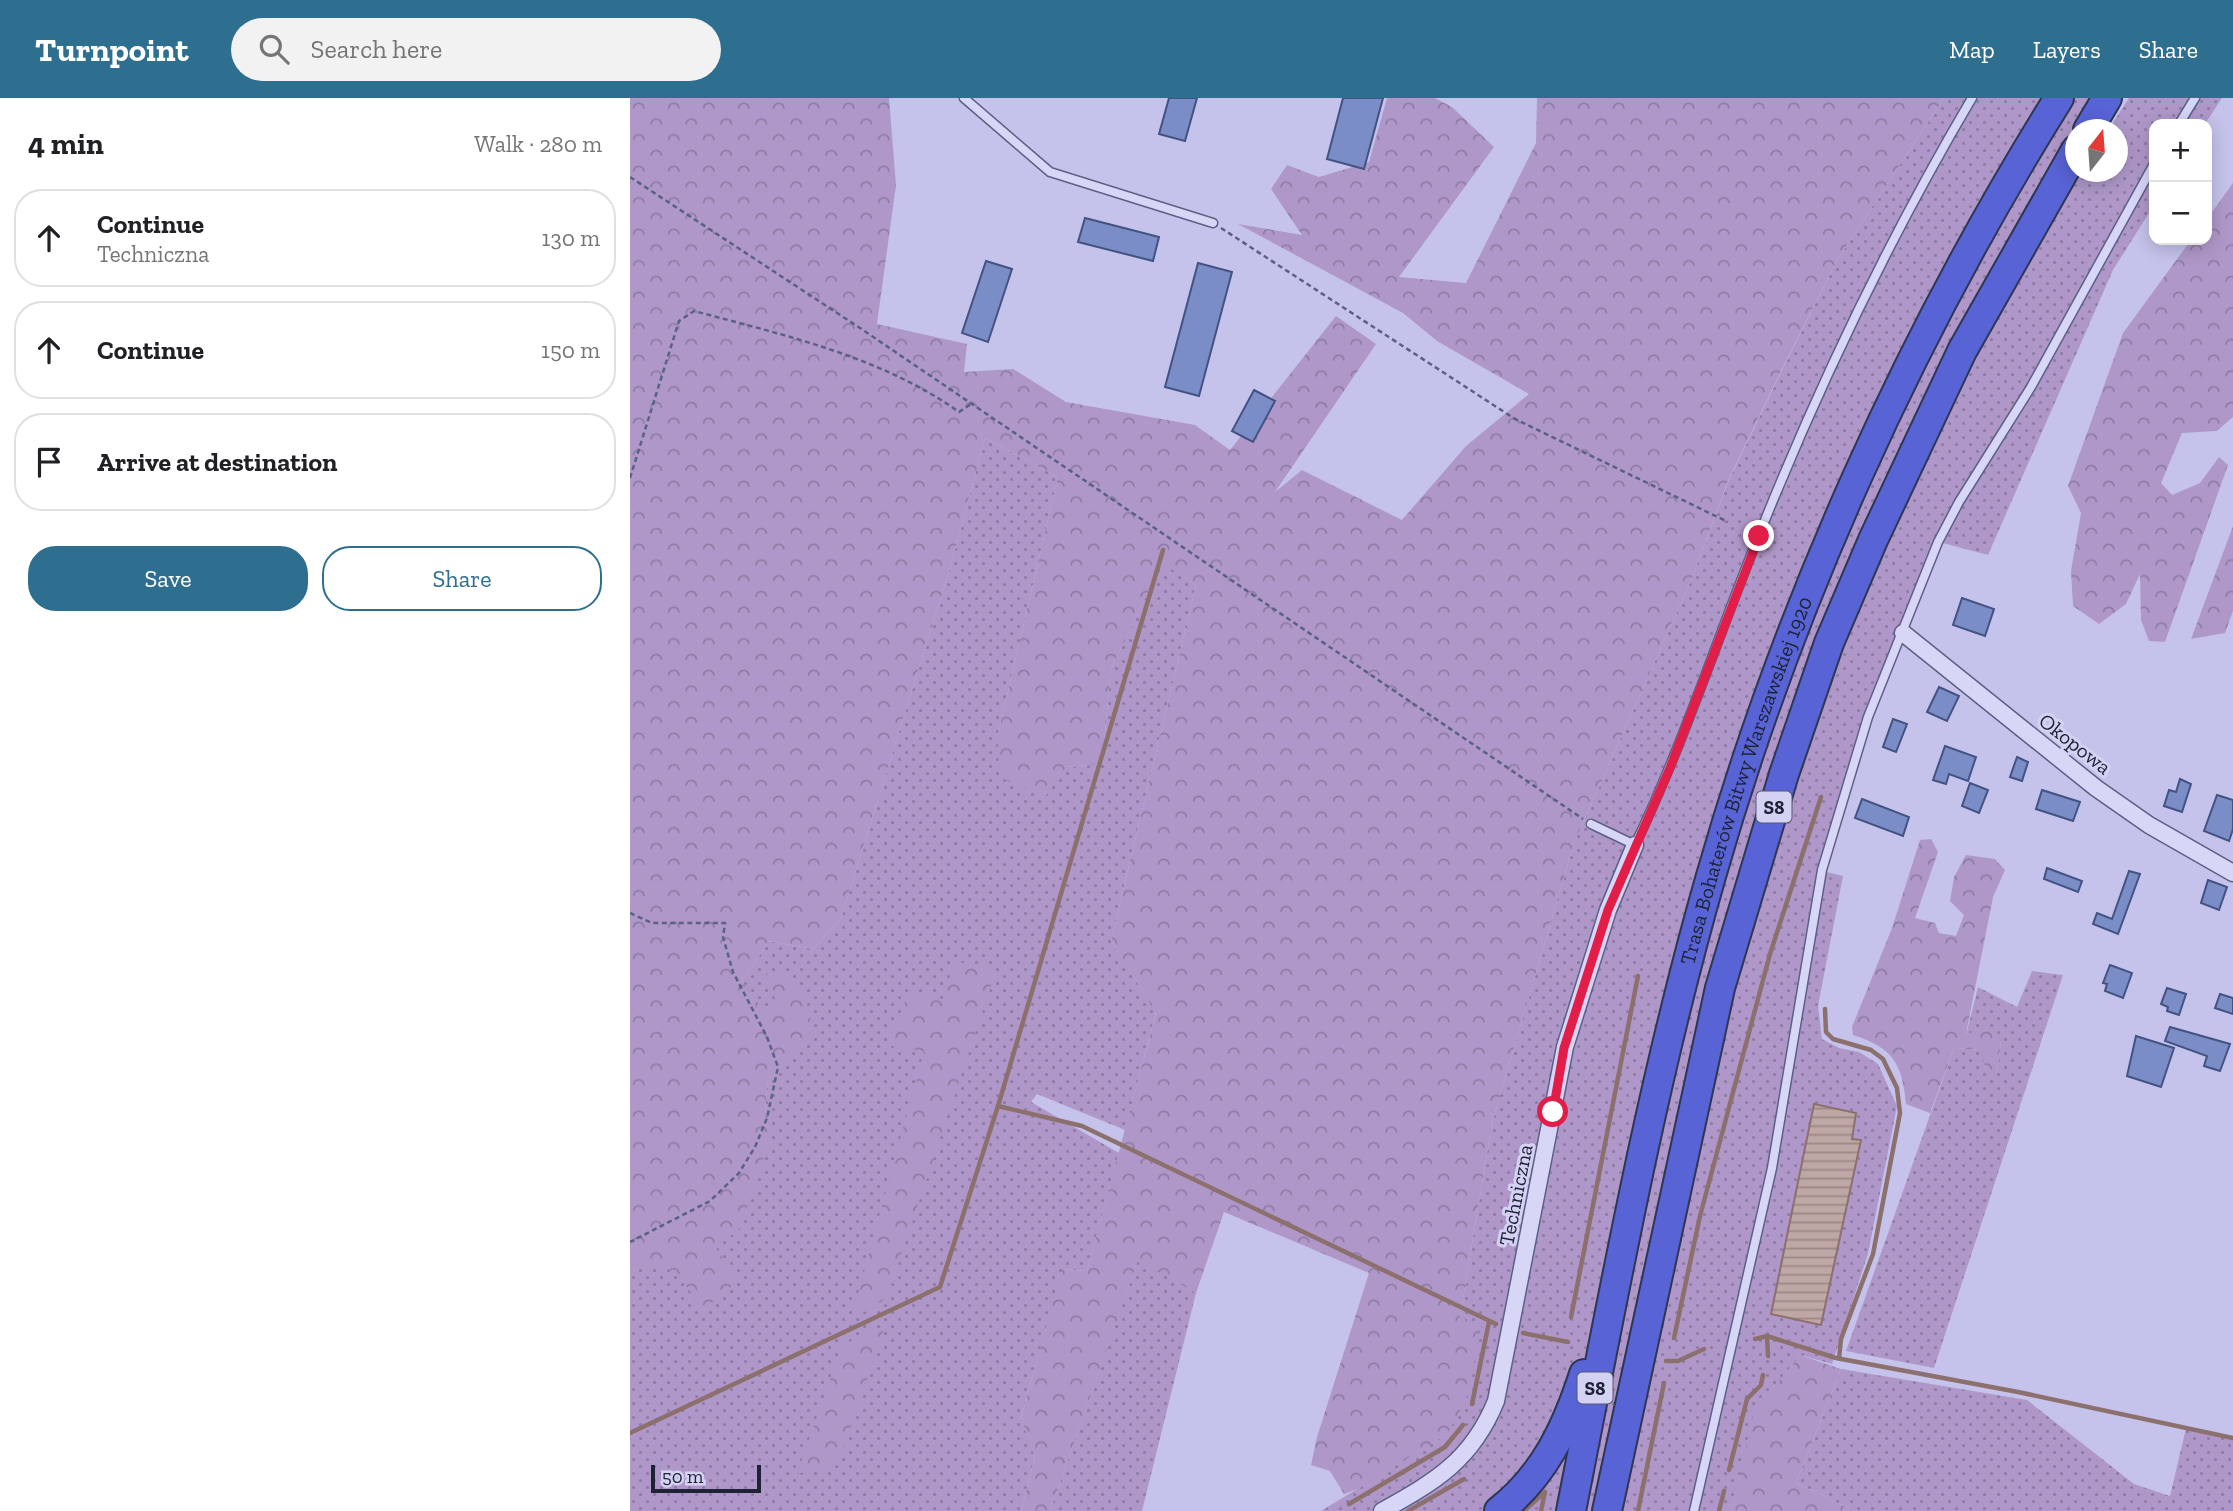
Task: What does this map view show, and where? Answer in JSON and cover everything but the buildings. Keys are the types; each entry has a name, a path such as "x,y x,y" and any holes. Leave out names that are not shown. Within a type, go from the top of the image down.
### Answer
{"highway":[{"path":"2095,119 2107,98"},
{"name":"Trasa Bohaterów Bitwy Warszawskiej 1920","path":"1571,1511 1647,1123 1712,872 1798,622 1853,490 1976,234 2052,108"},
{"name":"Trasa Bohaterów Bitwy Warszawskiej 1920","path":"1607,1511 1720,988 1780,786 1825,656 1873,540 1962,351 2065,169"},
{"path":"1499,1511 1530,1482 1556,1445 1576,1397 1619,1265"}],"street":[{"name":"Okopowa","path":"1903,633 2096,788 2149,825 2233,873"},
{"name":"Techniczna","path":"1382,1511 1437,1479 1464,1455 1479,1437 1496,1401 1564,1048 1603,922 1635,845"}],"lane":[{"path":"964,98 1050,172 1213,223"},
{"path":"1591,824 1635,845 1670,768 1759,536 1825,383 1872,283 1972,98"},
{"path":"2182,119 2195,98"},
{"path":"1694,1511 1774,1154 1822,870 1868,717 1938,542 1959,502 2037,377 2149,173"}],"path":[{"path":"630,177 971,404 1591,824"},
{"path":"1213,223 1515,419 1728,522"},
{"path":"630,478 679,321 694,311 822,346 933,393 959,412 971,404"},
{"path":"630,913 652,923 725,923 723,937 733,972 767,1037 778,1067 767,1118 755,1147 739,1173 710,1201 630,1242"}],"green space":[{"path":"630,98 889,98 896,185 877,324 967,344 964,372 1013,369 1066,402 1195,425 1230,450 1336,316 1376,344 1275,492 1302,470 1402,520 1466,446 1529,394 1437,341 1403,313 1238,224 1302,235 1271,189 1287,165 1319,177 1369,162 1387,98 1435,98 1452,107 1494,147 1399,277 1466,283 1536,143 1537,98 1944,98 1837,260 1782,369 1728,481 1692,578 1574,843 1492,1123 1460,1317 1482,1324 1466,1400 1447,1434 1360,1488 1344,1494 1330,1471 1311,1465 1317,1437 1369,1273 1224,1212 1196,1293 1138,1260 1050,1511 1021,1511 1035,1457 1021,1418 1062,1269 1087,1271 1156,1013 1111,941 1196,585 1162,563 1111,669 1102,764 1066,767 1045,797 999,777 998,734 1058,477 985,438 950,568 841,918 813,949 769,941 742,981 764,1011 779,1003 762,982 767,972 778,972 805,1000 810,1029 803,1049 768,1079 765,1113 770,1140 740,1228 716,1248 738,1281 703,1310 676,1271 635,1265 630,1269"},
{"path":"1944,98 2048,98 2066,109 2074,98 2090,98 2078,117 2081,119 2065,119 2065,182 2128,182 2128,119 2115,119 2129,98 2222,98 2208,119 2149,119 2149,213 2113,270 1988,555 1939,542 1868,717 1823,871 1843,876 1818,1006 1822,1039 1839,1048 1859,1052 1878,1064 1897,1106 1868,1254 1832,1364 1800,1355 1755,1412 1731,1511 1321,1511 1447,1434 1460,1317 1492,1123 1574,843 1692,578 1728,482 1837,260"},
{"path":"2233,183 2233,417 2217,431 2182,433 2161,483 2172,495 2200,483 2219,457 2228,465 2165,642 2149,641 2141,620 2140,574 2126,604 2099,624 2073,606 2071,571 2081,513 2068,486 2123,333 2187,245 2212,245 2212,212"},
{"path":"985,438 1058,477 998,734 1066,767 1102,764 1111,669 1162,562 1196,585 1111,941 1156,1012 1125,1130 1037,1094 1031,1102 1119,1153 1087,1271 1063,1269 1021,1417 1035,1457 1021,1511 630,1511 630,1224 765,1113 770,1053 742,981 769,941 813,949 841,918 950,568"},
{"path":"2233,526 2233,611 2225,633 2191,639"},
{"path":"1931,839 1938,852 1915,918 1935,923 1939,933 1956,936 1964,915 1950,901 1954,877 1966,855 1995,859 2005,870 1993,897 1966,1034 1991,1027 2001,1041 1997,1073 1985,1069 1982,1050 1954,1048 1930,1113 1906,1104 1902,1078 1893,1059 1878,1046 1853,1035 1852,1027 1892,928 1920,840"},
{"path":"955,961 996,971 887,1298 851,1320 924,1051 886,1045 910,991 943,999"},
{"path":"2032,971 2063,975 1934,1368 1846,1351 1954,1048 1983,1050 1985,1069 1997,1072 2001,1041 1966,1035 1978,987 2017,1007"},
{"path":"1138,1259 1196,1293 1142,1511 1050,1511"},
{"path":"885,1326 838,1465 797,1474 842,1345"},
{"path":"1800,1355 1841,1369 1796,1483 1854,1511 1731,1511 1754,1412"},
{"path":"1841,1369 2027,1400 2134,1484 2170,1496 2186,1428 2233,1438 2233,1511 1854,1511 1796,1483"}],"shaded area":[{"path":"1814,1104 1856,1113 1852,1139 1861,1140 1821,1325 1771,1314"}],"waterway":[{"path":"630,1433 940,1287 998,1106 1163,550"},
{"path":"1674,1338 1700,1216 1770,954 1821,797"},
{"path":"1571,1317 1638,976"},
{"path":"1825,1009 1826,1032 1833,1039 1871,1050 1883,1059 1897,1088 1900,1113 1873,1254 1841,1339 1839,1358"},
{"path":"998,1106 1082,1126 1496,1324"},
{"path":"1472,1404 1489,1322"},
{"path":"1523,1333 1568,1342"},
{"path":"1767,1336 1768,1356"},
{"path":"1755,1339 1767,1336 1836,1358 2018,1392 2233,1438"},
{"path":"1666,1361 1678,1361 1704,1349"},
{"path":"1729,1470 1747,1399 1761,1385 1763,1375"},
{"path":"1638,1511 1664,1383"},
{"path":"1349,1504 1445,1447 1463,1425"},
{"path":"1408,1511 1464,1479"},
{"path":"1719,1511 1724,1491"},
{"path":"1524,1511 1545,1492 1541,1511"}],"route":[{"path":"1553,1112 1564,1048 1608,910 1670,768 1759,536"}]}
